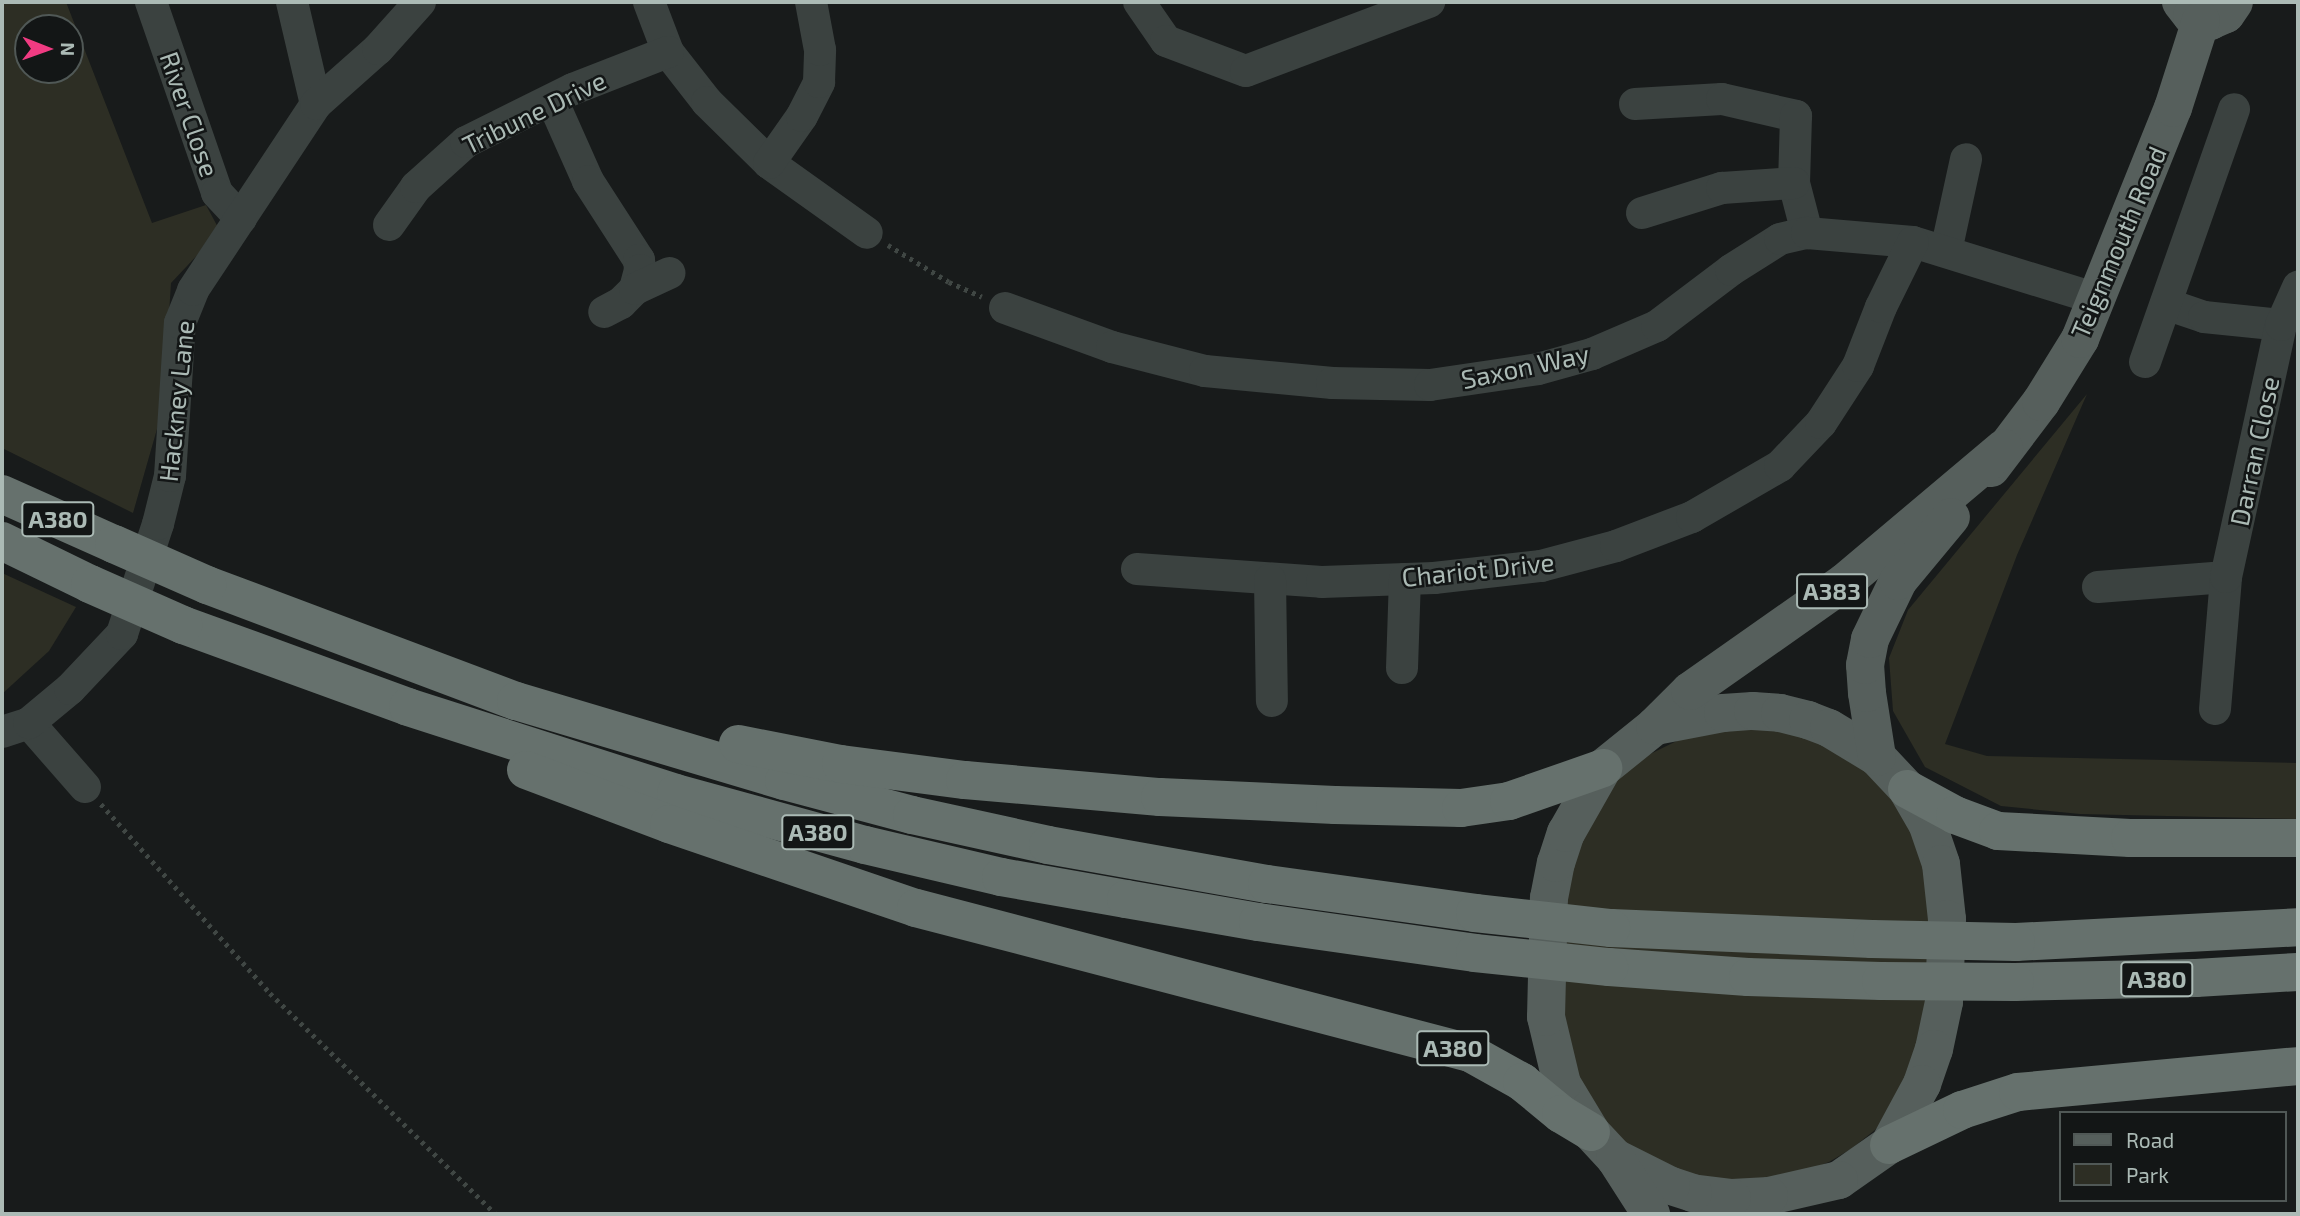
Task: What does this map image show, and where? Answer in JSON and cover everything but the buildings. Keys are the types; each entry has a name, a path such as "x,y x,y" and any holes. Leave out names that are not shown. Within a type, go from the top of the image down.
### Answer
{"highway":[{"name":"A380","path":"2,494 207,585 516,701 721,763 912,815 1048,845 1267,884 1475,913 1611,928 2016,942 2298,927"},
{"name":"A380","path":"2,541 183,625 408,707 676,793 865,845 1001,877 1272,925 1475,953 1609,967 1748,977 2015,982 2196,978 2298,972"},
{"name":"A380","path":"516,701 646,722 756,748 841,764 979,781 1160,797 1461,808 1509,801 1602,768"},
{"name":"A380","path":"408,707 514,765 798,870 1054,946 1470,1053 1522,1082 1603,1145"},
{"path":"1907,789 1955,815 1997,831 2130,838 2298,838"},
{"path":"1889,1145 1971,1106 2018,1092 2298,1066"}],"main road":[{"name":"A383","path":"2191,11 2218,19 2234,2"},
{"name":"Teignmouth Road","path":"1877,757 1865,665 1870,639 1898,581 1933,537 1975,493 2004,448 2052,384 2080,339 2173,108 2191,11"},
{"name":"Teignmouth Road","path":"1602,768 1655,726 1690,691 1845,582 2004,448"},
{"path":"1655,726 1723,713 1780,713 1829,728 1877,757 1907,789 1935,843 1946,891 1944,988 1928,1068 1889,1145 1839,1180 1810,1214"},
{"path":"1602,768 1572,822 1556,863 1549,898 1546,1017 1562,1084 1651,1214"},
{"path":"1603,1145 1671,1186 1715,1197 1769,1196 1839,1180"}],"street":[{"name":"River Close","path":"151,2 217,193 241,219"},
{"path":"292,2 316,104"},
{"name":"Hackney Lane","path":"15,727 70,689 122,634 158,524 170,476 180,323 193,290 316,104 378,49 420,2"},
{"path":"649,2 668,52 707,102 769,163 867,233"},
{"path":"769,163 802,116 819,82 820,50 811,2"},
{"path":"1139,2 1166,41 1246,71 1429,2"},
{"name":"Tribune Drive","path":"389,225 416,187 449,155 485,131 573,89 668,52"},
{"path":"1635,104 1722,99 1796,116 1794,183 1807,233"},
{"path":"552,100 588,181 639,260 640,270 635,289"},
{"path":"2145,362 2234,109"},
{"path":"1946,251 1966,159"},
{"path":"1642,213 1722,188 1794,183"},
{"name":"Saxon Way","path":"1005,308 1112,347 1205,371 1332,383 1430,385 1538,369 1592,354 1657,326 1731,270 1780,239 1807,233 1913,242 2098,299"},
{"name":"Chariot Drive","path":"1138,569 1270,580 1405,579 1541,566 1616,546 1692,517 1780,466 1821,423 1858,366 1881,307 1913,242"},
{"path":"604,312 621,303 635,289 670,273"},
{"name":"Darran Close","path":"2215,709 2226,577 2281,325 2298,287"},
{"path":"2166,304 2204,317 2281,325"},
{"path":"2098,587 2226,577"},
{"path":"1402,668 1405,579"},
{"path":"1270,580 1272,701"},
{"path":"15,727 85,787"}],"path":[{"path":"867,233 950,282 1005,308"},
{"path":"85,787 270,993 496,1214"}],"green space":[{"path":"2,2 66,2 71,14 14,14 14,84 84,84 84,48 152,223 206,205 220,231 171,283 163,408 133,513 2,448"},
{"path":"2087,394 2017,555 1945,744 1987,756 2298,763 2298,819 2080,814 2001,806 1925,767 1893,711 1889,658 1908,610"},
{"path":"2,573 76,607 49,651 2,694"},
{"path":"1760,725 1841,749 1888,789 1920,842 1933,919 1923,1039 1894,1108 1875,1130 1851,1149 1829,1162 1780,1181 1705,1181 1636,1154 1587,1101 1557,1012 1572,852 1602,795 1640,759 1693,733"}]}
